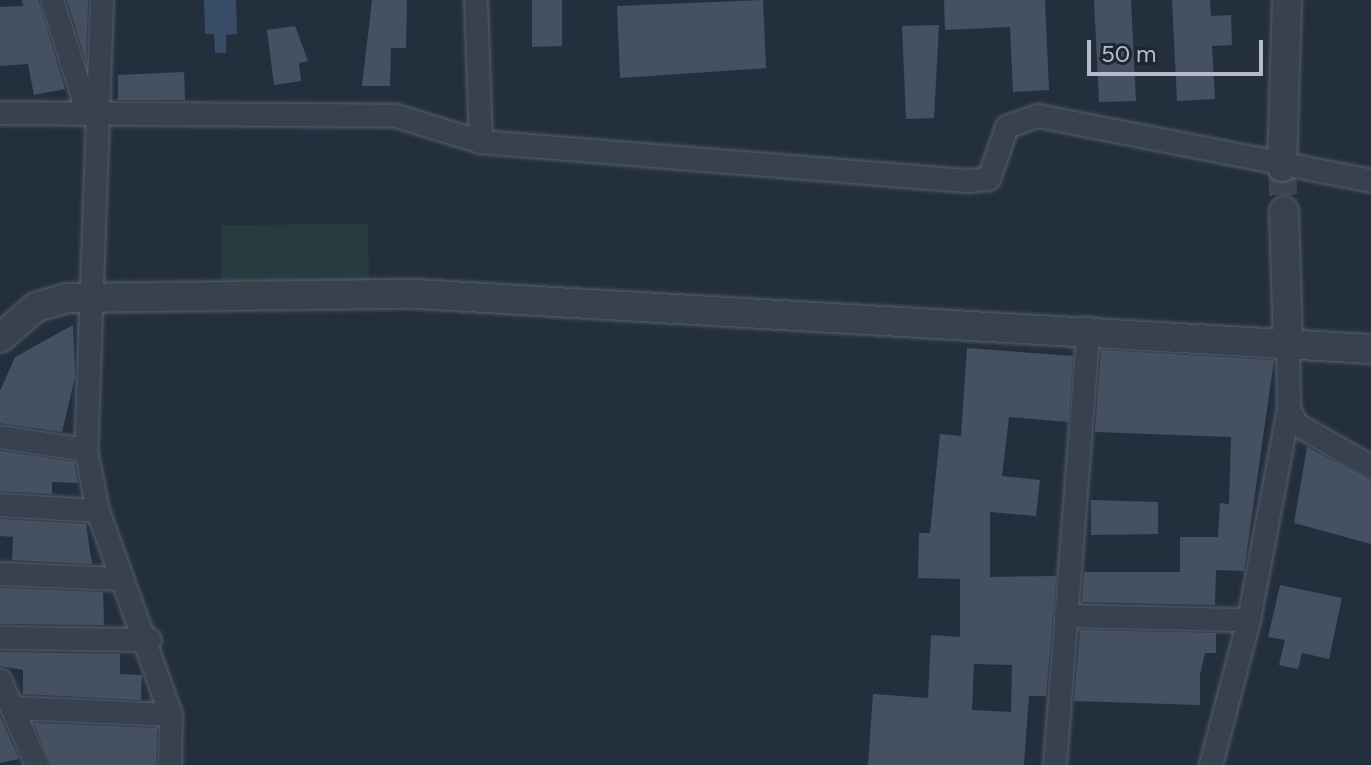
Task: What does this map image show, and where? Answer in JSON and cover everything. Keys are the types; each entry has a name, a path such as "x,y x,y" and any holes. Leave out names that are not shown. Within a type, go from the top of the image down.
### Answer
{"street":[{"path":"52,0 83,98 100,115"},
{"path":"102,0 100,115 88,297 86,450 98,511 121,579 150,640 171,715 170,765"},
{"path":"476,0 481,142"},
{"path":"1282,167 1287,0"},
{"path":"0,113 396,116 481,142 969,181 989,179 1007,127 1038,116 1282,167 1371,181"},
{"path":"1211,765 1249,620 1289,409 1284,211"},
{"path":"0,338 36,307 88,297 510,296 1089,328 1371,349"},
{"path":"1055,765 1089,328"},
{"path":"1289,409 1296,424 1371,467"},
{"path":"0,437 86,450"},
{"path":"0,505 98,511"},
{"path":"0,574 121,579"},
{"path":"1066,616 1249,620"},
{"path":"0,638 150,640"},
{"path":"0,680 16,708 37,765"},
{"path":"16,708 171,715"}],"green space":[{"path":"368,224 369,281 221,282 221,225"}],"water":[{"path":"204,0 236,0 237,34 226,35 226,53 215,53 214,34 205,34"}],"building":[{"path":"22,0 38,0 65,89 34,95 28,64 0,66 0,7 23,6"},
{"path":"67,0 88,0 86,61"},
{"path":"372,0 407,0 406,48 391,48 390,86 362,86"},
{"path":"532,0 562,0 562,46 532,47"},
{"path":"763,0 766,68 620,78 617,6"},
{"path":"944,0 1045,0 1049,90 1013,92 1010,27 945,30"},
{"path":"1094,0 1131,0 1136,101 1099,102"},
{"path":"1172,0 1210,0 1211,16 1231,15 1232,45 1212,46 1215,99 1177,101"},
{"path":"939,25 934,118 906,119 902,26"},
{"path":"295,26 308,61 299,63 301,81 274,85 267,30"},
{"path":"184,72 185,100 118,100 118,75"},
{"path":"73,325 75,377 62,432 0,423 0,391 15,357"},
{"path":"967,348 1073,356 1068,422 1009,417 1002,476 1040,480 1036,516 990,512 990,577 1056,576 1046,696 1029,696 1024,765 868,765 873,694 928,698 931,635 960,637 960,579 918,578 919,533 930,533 940,434 961,436","holes":["974,664 1012,665 1011,712 972,710"]},
{"path":"1101,350 1274,360 1244,571 1216,570 1215,605 1082,602 1084,572 1180,572 1180,537 1218,537 1220,503 1229,504 1231,437 1095,432"},
{"path":"1307,447 1371,481 1371,544 1294,523"},
{"path":"0,451 74,462 78,483 52,482 52,494 0,491"},
{"path":"1091,500 1158,502 1158,534 1091,535"},
{"path":"0,519 86,524 92,564 12,560 13,537 0,536"},
{"path":"1280,585 1342,598 1329,659 1302,653 1298,669 1279,665 1285,640 1268,637"},
{"path":"0,588 103,592 104,625 0,624"},
{"path":"1080,630 1216,633 1216,653 1205,653 1200,675 1200,705 1074,701"},
{"path":"0,652 120,654 120,674 142,675 141,700 23,694 23,670 0,666"},
{"path":"0,716 19,759 0,763"},
{"path":"34,723 157,728 156,765 51,765"}],"tunnel":[{"path":"1282,167 1284,211"}]}
